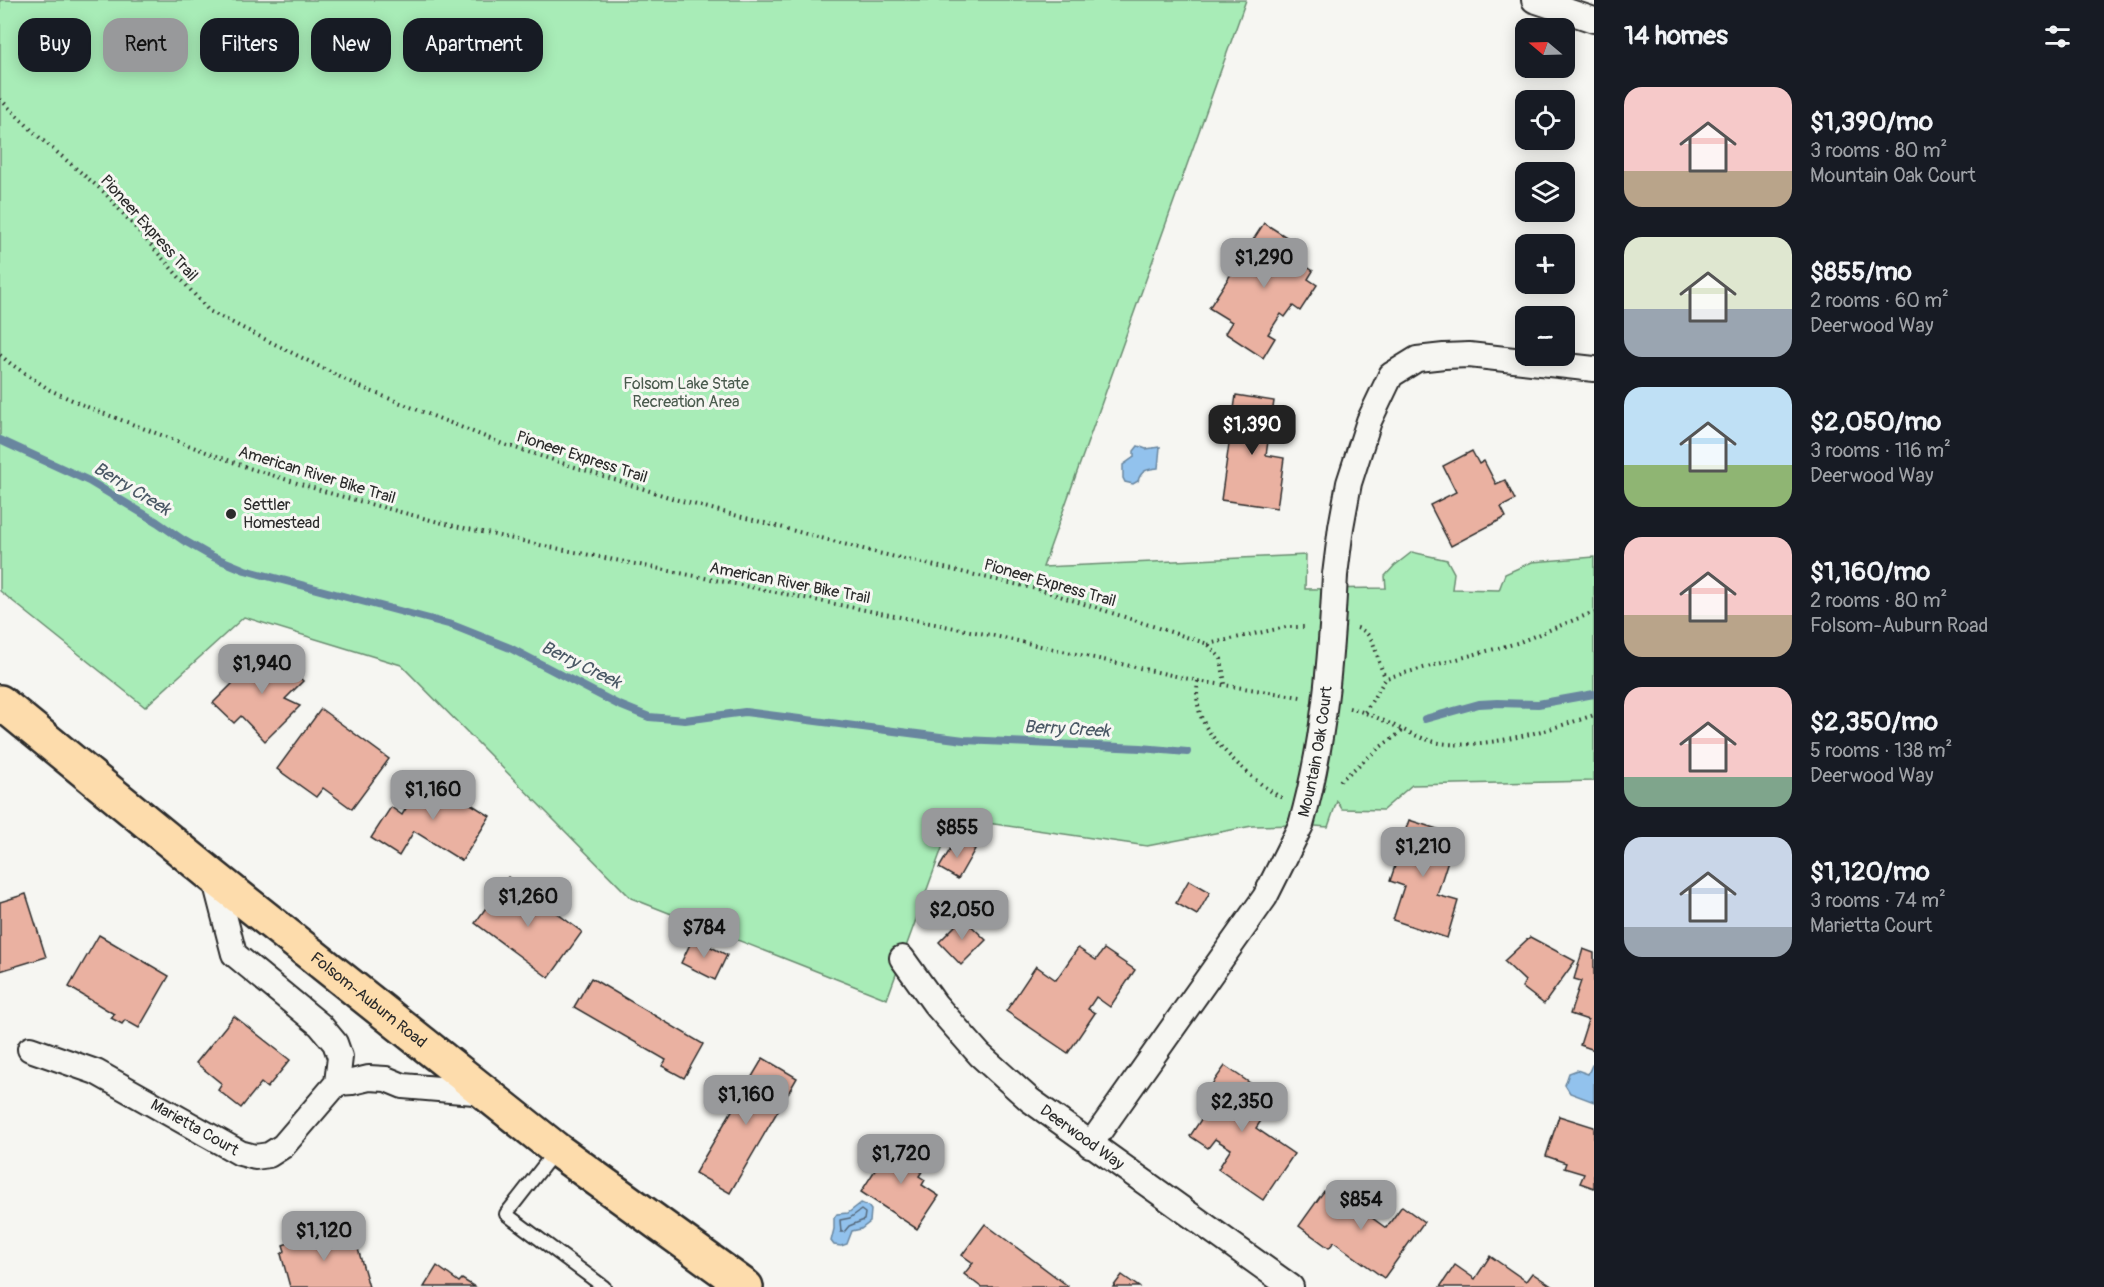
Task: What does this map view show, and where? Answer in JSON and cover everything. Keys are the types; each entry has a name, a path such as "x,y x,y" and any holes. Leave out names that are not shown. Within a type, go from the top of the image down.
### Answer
{"main road":[{"name":"Folsom-Auburn Road","path":"0,702 214,877 557,1149 746,1287"}],"street":[{"path":"1534,0 1594,20"},
{"name":"Mountain Oak Court","path":"1090,1145 1265,897 1303,816 1313,780 1325,693 1335,575 1349,483 1369,421 1391,375 1417,359 1444,356 1469,356 1594,369"},
{"path":"214,877 234,954 320,1025 335,1042 340,1057 337,1083 369,1078 386,1079 403,1086 486,1093"},
{"name":"Deerwood Way","path":"902,958 935,1004 980,1054 1030,1100 1291,1287"},
{"name":"Marietta Court","path":"30,1049 96,1072 240,1153 255,1157 269,1155 283,1146 337,1083"}],"lane":[{"path":"557,1149 506,1214 604,1287"}],"path":[{"name":"Pioneer Express Trail","path":"0,99 40,138 104,192 208,311 358,386 503,444 678,500 878,553 1041,590 1208,644"},
{"name":"American River Bike Trail","path":"0,355 50,390 92,409 249,468 336,495 446,524 1005,638 1198,681 1311,699"},
{"path":"1365,712 1386,678 1517,643 1594,612"},
{"path":"1225,685 1221,660 1208,644 1286,627 1364,630 1371,637 1386,678"},
{"path":"1198,681 1196,696 1203,723 1222,747 1245,770 1303,816"},
{"path":"1344,707 1365,712 1436,742 1469,745 1549,729 1594,715"},
{"path":"1313,780 1336,784 1378,748 1404,730"}],"green space":[{"name":"Folsom Lake State Recreation Area","path":"0,0 1246,0 1043,567 1306,555 1305,589 1386,588 1385,576 1412,552 1447,560 1454,573 1452,589 1499,590 1505,574 1532,562 1594,557 1594,781 1412,785 1383,810 1342,809 1337,801 1328,827 1252,826 1147,846 953,818 887,999 631,898 401,665 244,617 145,707 0,591"}],"water":[{"path":"1138,446 1146,449 1160,447 1158,468 1145,471 1133,484 1125,482 1123,465 1134,457 1134,451"},
{"path":"1594,1065 1594,1102 1570,1093 1565,1085 1569,1073 1577,1070 1588,1074"},
{"path":"861,1203 871,1210 870,1222 861,1229 852,1231 847,1244 834,1245 831,1241 834,1218 837,1214 848,1213"}],"building":[{"path":"1264,223 1304,248 1297,260 1313,271 1308,279 1317,285 1300,311 1293,306 1285,317 1281,314 1268,334 1275,338 1263,358 1225,333 1232,322 1209,308"},
{"path":"1236,395 1274,401 1266,455 1284,458 1277,508 1221,500"},
{"path":"1472,451 1479,464 1484,461 1496,484 1505,480 1515,500 1501,507 1506,517 1451,546 1430,505 1456,492 1443,466"},
{"path":"269,647 303,681 285,699 300,706 265,741 241,716 234,723 213,703"},
{"path":"321,709 389,759 352,809 323,788 316,797 277,769"},
{"path":"426,776 490,816 462,861 414,831 399,856 371,838 391,807 402,815"},
{"path":"1409,820 1456,835 1437,895 1458,901 1447,938 1393,920 1404,886 1390,881 1396,863 1386,860 1393,838 1402,841"},
{"path":"957,838 975,849 958,879 939,868"},
{"path":"508,877 582,932 549,978 475,923"},
{"path":"1189,880 1210,892 1197,915 1176,903"},
{"path":"26,894 46,957 0,971 0,902"},
{"path":"963,918 986,940 961,965 939,942"},
{"path":"99,935 169,976 139,1028 125,1020 122,1024 111,1018 114,1014 69,987"},
{"path":"1530,937 1575,961 1544,1004 1522,987 1525,981 1504,961"},
{"path":"693,938 727,955 715,980 681,963"},
{"path":"1078,948 1096,960 1104,949 1135,970 1110,1007 1096,997 1088,1009 1095,1013 1068,1053 1006,1011 1036,966 1056,980"},
{"path":"1583,949 1594,953 1594,1050 1580,1045 1588,1020 1570,1014 1581,981 1574,979"},
{"path":"591,978 703,1044 684,1078 662,1066 666,1060 574,1007"},
{"path":"234,1016 290,1060 267,1088 261,1083 241,1108 218,1090 222,1084 196,1063"},
{"path":"763,1058 797,1078 730,1193 695,1173"},
{"path":"1225,1066 1275,1100 1256,1128 1294,1154 1263,1200 1218,1169 1231,1149 1215,1139 1208,1148 1190,1136 1212,1103 1203,1097"},
{"path":"1559,1116 1594,1127 1594,1188 1580,1183 1584,1174 1564,1168 1566,1163 1546,1156"},
{"path":"890,1139 928,1163 919,1176 925,1180 922,1185 939,1196 917,1229 861,1192 879,1164 875,1161"},
{"path":"1340,1187 1349,1193 1349,1201 1386,1228 1402,1206 1424,1222 1384,1278 1334,1242 1329,1248 1299,1226 1324,1191 1332,1198"},
{"path":"985,1224 1068,1286 981,1287 964,1274 973,1263 962,1255"},
{"path":"334,1230 338,1240 354,1235 369,1287 290,1287 281,1254 285,1251 283,1245 316,1233 321,1236"},
{"path":"1490,1256 1526,1281 1532,1273 1553,1287 1440,1287 1455,1265 1475,1279"},
{"path":"437,1266 459,1282 462,1279 475,1287 424,1287"},
{"path":"1122,1275 1139,1287 1113,1287"}],"waterway":[{"name":"Berry Creek","path":"0,440 89,481 211,556 245,570 452,625 510,648 617,704 649,717 685,720 745,712 964,740 1187,752"},
{"path":"1425,719 1479,704 1538,704 1594,694"}],"place":[{"name":"Settler Homestead","path":"231,514"}]}
